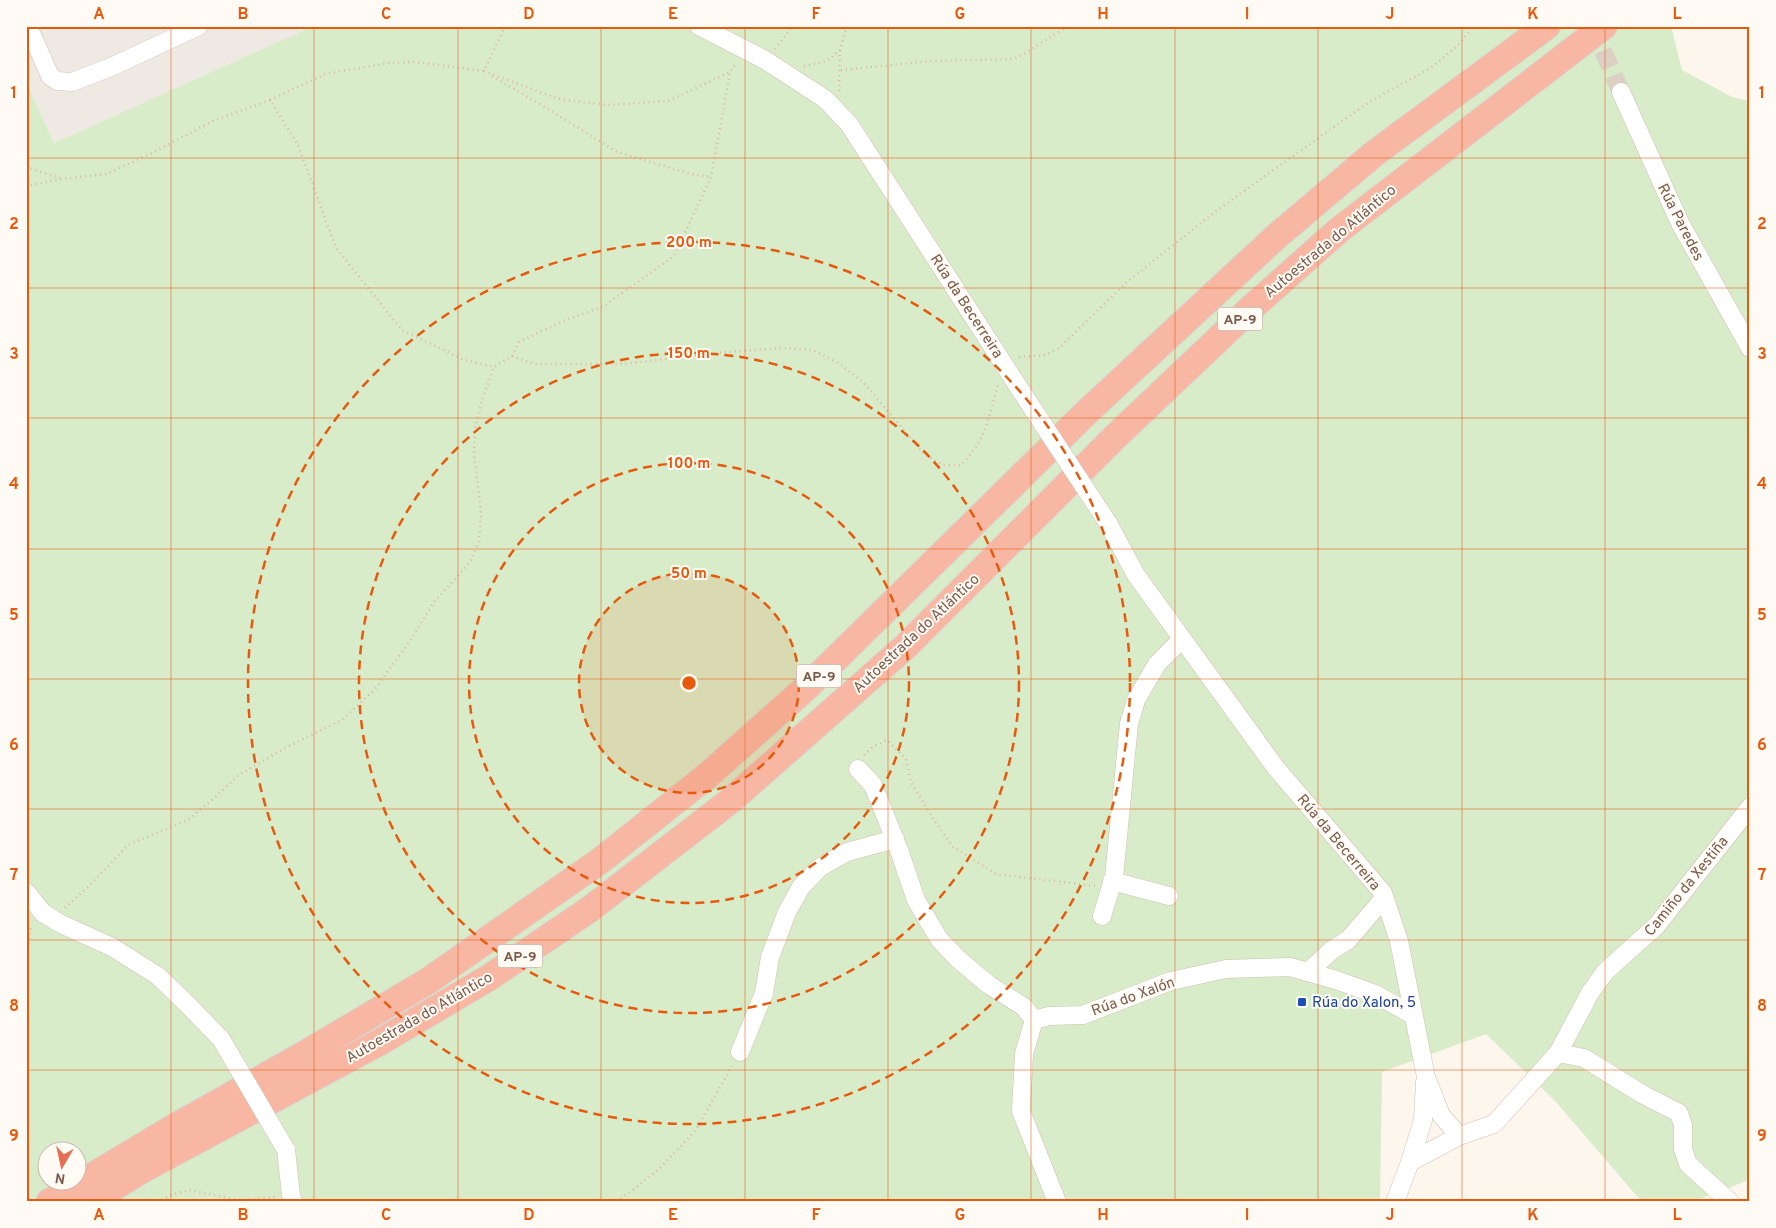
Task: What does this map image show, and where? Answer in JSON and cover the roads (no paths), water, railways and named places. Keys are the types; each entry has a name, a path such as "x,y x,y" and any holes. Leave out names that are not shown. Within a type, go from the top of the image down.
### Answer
{"highway":[{"path":"1514,51 1540,26"},
{"name":"Autoestrada do Atlántico","path":"49,1202 176,1126 303,1055 428,981 600,861 707,776 808,687 1089,410 1278,235 1375,153 1547,26"},
{"name":"Autoestrada do Atlántico","path":"90,1202 142,1170 380,1042 490,977 590,909 730,801 906,646 1116,436 1256,304 1339,230 1604,26"}],"street":[{"path":"28,26 50,76 57,81 64,82 72,82 111,66 199,26"},
{"name":"Rúa da Becerreira","path":"699,26 772,64 825,99 849,124 1108,523 1136,575 1276,768 1382,893 1399,940 1426,1077 1441,1115 1459,1136"},
{"name":"Rúa Paredes","path":"1620,92 1680,223 1750,348"},
{"path":"1102,916 1111,884 1130,724 1136,700 1157,664 1182,639"},
{"path":"858,769 873,785 895,839 916,900 939,939 958,959 989,985 1024,1007 1034,1020 1024,1054 1021,1111 1057,1202"},
{"name":"Camiño da Xestiña","path":"1410,1162 1459,1136 1494,1124 1558,1053 1590,993 1605,972 1657,925 1750,807"},
{"path":"740,1052 764,993 770,957 787,912 801,887 819,868 847,852 895,839"},
{"path":"1111,884 1169,896"},
{"path":"30,896 43,913 112,947 158,976 221,1040 286,1150 292,1199"},
{"path":"1308,972 1332,950 1348,940 1384,898"},
{"name":"Rúa do Xalón","path":"1034,1020 1049,1016 1083,1015 1171,980 1226,969 1290,967 1336,980 1374,994 1414,1015"},
{"path":"1558,1053 1584,1058 1642,1094 1679,1113 1683,1125 1683,1149 1688,1164 1730,1202"},
{"name":"Rúa da Becerreira","path":"1395,1202 1423,1120 1426,1077"}],"tunnel":[{"path":"1592,26 1621,92"}],"place":[{"name":"Rúa do Xalon, 5","path":"1302,1002"}]}
